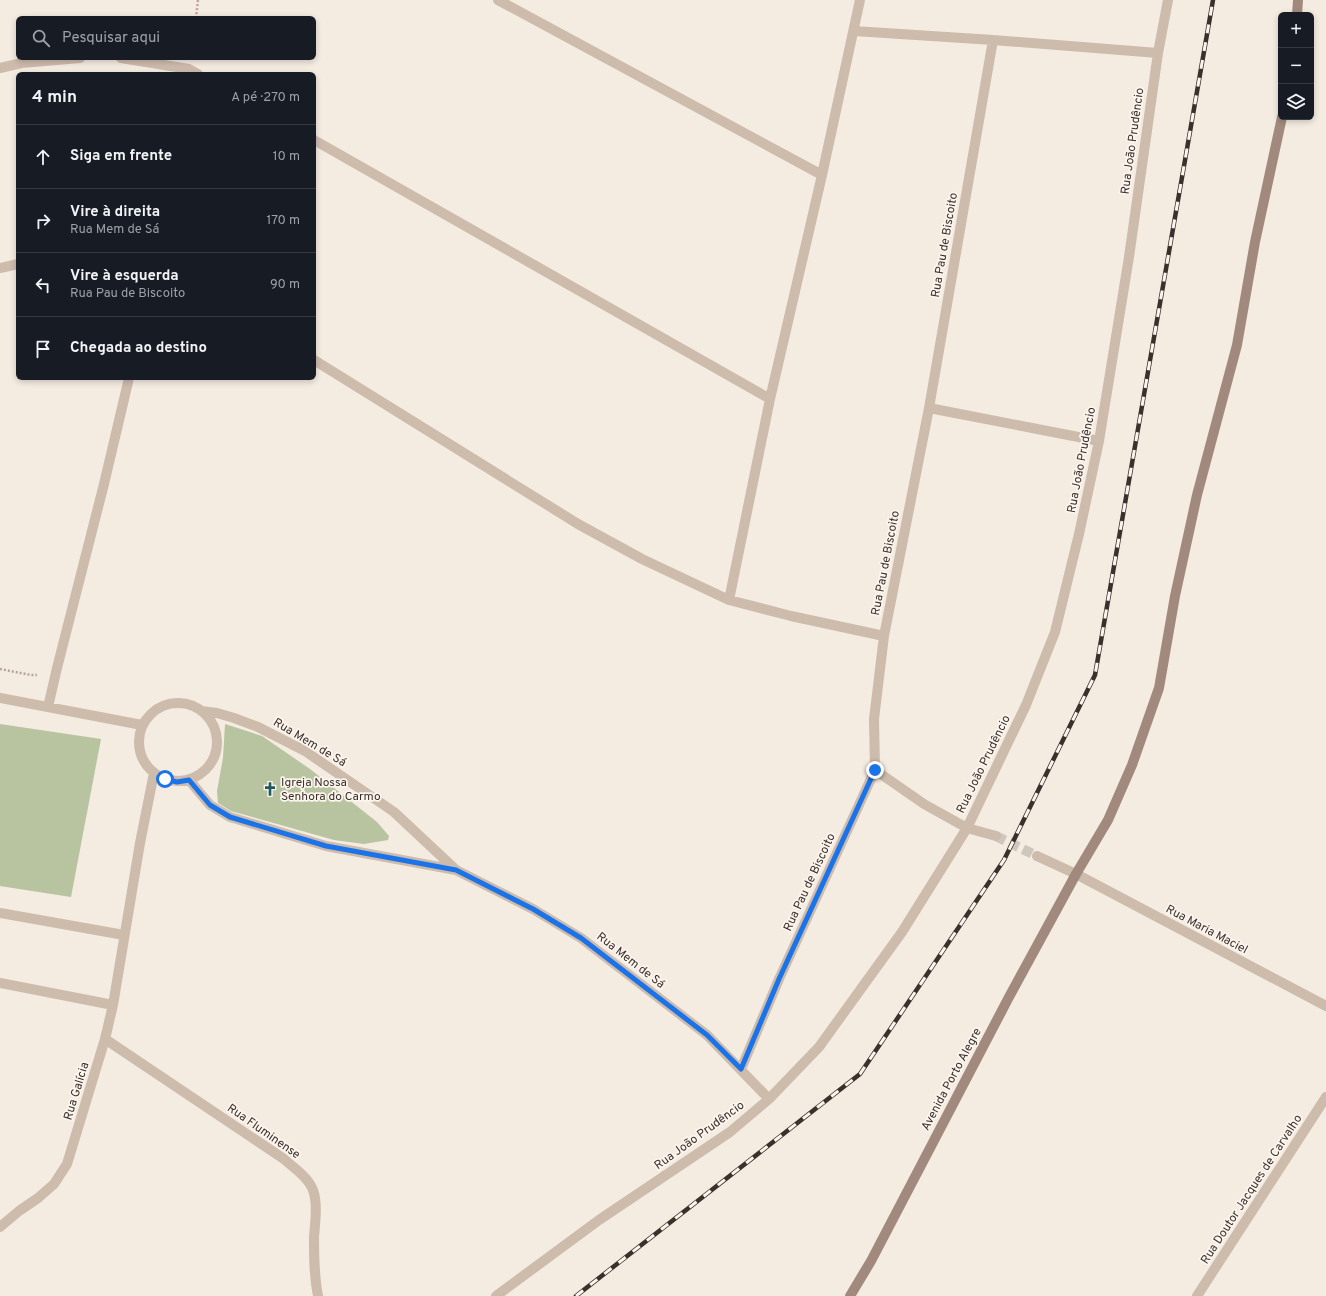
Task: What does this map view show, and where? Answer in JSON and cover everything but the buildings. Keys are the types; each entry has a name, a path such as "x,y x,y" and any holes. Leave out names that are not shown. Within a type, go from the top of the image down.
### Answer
{"main road":[{"path":"1296,12 1298,0"},
{"name":"Avenida Porto Alegre","path":"850,1296 871,1261 1005,1004 1076,874 1108,820 1132,765 1159,688 1175,596 1197,495 1237,345 1255,242 1281,120"}],"street":[{"path":"498,0 822,176"},
{"path":"729,600 770,399 822,176 860,0"},
{"name":"Rua João Prudêncio","path":"496,1296 599,1220 730,1132 769,1100 823,1041 902,932 967,828 1026,705 1055,632 1080,534 1099,441 1129,257 1158,53 1168,0"},
{"path":"854,31 1158,53"},
{"name":"Rua Pau de Biscoito","path":"741,1069 779,979 875,770 874,719 884,636 929,408 993,40"},
{"path":"0,68 22,63 57,60"},
{"path":"131,60 192,72"},
{"path":"316,141 770,399"},
{"path":"0,268 16,264"},
{"path":"316,361 578,524 642,558 729,600 791,616 884,636"},
{"path":"48,707 129,380"},
{"path":"929,408 1099,441"},
{"path":"0,698 142,725"},
{"path":"173,703 192,706 201,711 210,720 215,731 217,743 215,755 209,766 200,774 189,780 177,782 165,779 154,773 142,760 138,742 142,725 148,717 155,710 173,703"},
{"name":"Rua Mem de Sá","path":"201,711 217,713 258,726 305,751 394,812 456,870 533,909 581,938 707,1035 769,1100"},
{"path":"875,770 924,804 967,828 996,836"},
{"name":"Rua Galícia","path":"0,1227 54,1184 67,1164 106,1039 119,974 124,935 140,843 154,773"},
{"name":"Rua Mem de Sá","path":"189,780 210,805 230,817 326,846 456,870"},
{"name":"Rua Maria Maciel","path":"1037,856 1076,874 1326,1006"},
{"path":"0,913 124,935"},
{"path":"0,983 113,1005"},
{"name":"Rua Fluminense","path":"106,1039 284,1159 304,1177 313,1191 316,1211 314,1257 315,1280 318,1296"},
{"name":"Rua Doutor Jacques de Carvalho","path":"1197,1296 1326,1097"}],"path":[{"path":"196,16 198,0"},
{"path":"0,669 31,675 43,675 57,668"}],"green space":[{"path":"0,724 101,739 71,897 0,886"},
{"path":"225,724 262,736 310,769 377,822 389,836 388,840 364,844 334,840 231,811 218,803 217,791 223,758"}],"tunnel":[{"path":"996,836 1037,856"}],"railway":[{"path":"576,1296 860,1074 1004,860 1095,675 1213,0"}],"place":[{"name":"Igreja Nossa Senhora do Carmo","path":"270,789"}],"route":[{"path":"165,779 177,782 189,780 210,805 230,817 258,826 326,846 456,870 533,909 581,938 707,1035 741,1069 779,979 875,770"}]}
